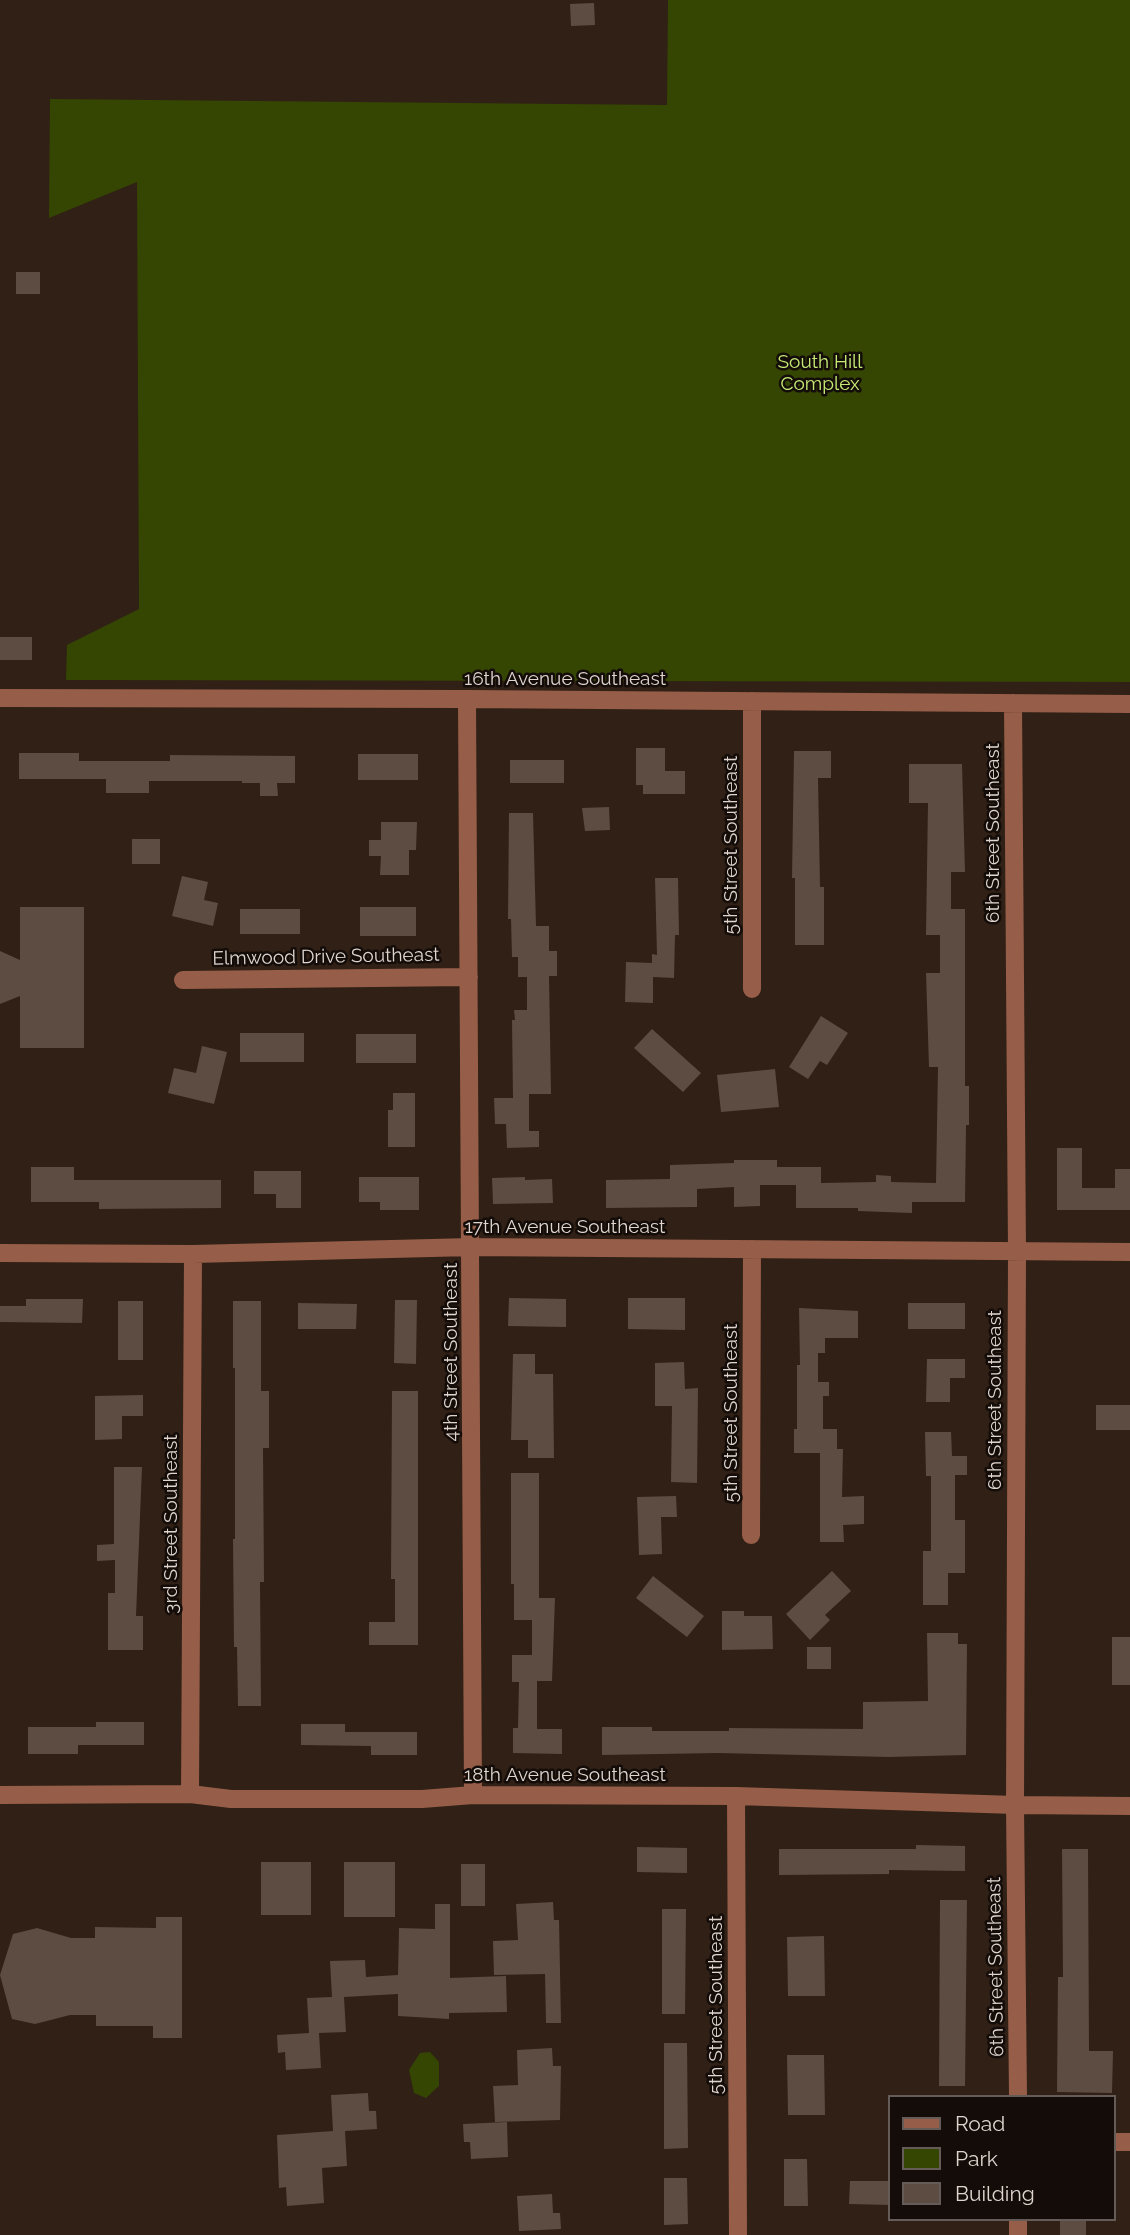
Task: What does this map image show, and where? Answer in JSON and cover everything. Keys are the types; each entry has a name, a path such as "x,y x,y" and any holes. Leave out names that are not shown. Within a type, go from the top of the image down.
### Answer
{"street":[{"name":"16th Avenue Southeast","path":"0,698 1130,704"},
{"name":"4th Street Southeast","path":"467,699 473,1795"},
{"name":"5th Street Southeast","path":"752,701 752,989"},
{"name":"6th Street Southeast","path":"1013,703 1018,2095"},
{"name":"Elmwood Drive Southeast","path":"183,980 469,977"},
{"name":"17th Avenue Southeast","path":"0,1252 193,1254 471,1247 1130,1252"},
{"name":"5th Street Southeast","path":"751,1535 752,1249"},
{"name":"3rd Street Southeast","path":"191,1794 193,1254"},
{"name":"18th Avenue Southeast","path":"0,1794 191,1794 231,1799 422,1799 473,1795 736,1796 1130,1806"},
{"name":"5th Street Southeast","path":"736,1796 738,2235"}],"green space":[{"name":"South Hill Complex","path":"668,0 1130,0 1130,682 66,680 67,645 139,609 137,182 49,218 50,99 667,105"},
{"path":"430,2052 439,2062 439,2086 426,2098 414,2093 409,2070 420,2053"}],"building":[{"path":"594,3 595,25 571,26 570,4"},
{"path":"16,272 40,272 40,294 16,294"},
{"path":"0,637 32,637 32,660 0,660"},
{"path":"636,748 665,748 665,771 685,771 685,794 643,794 643,785 636,785"},
{"path":"794,751 831,751 831,778 818,778 824,945 795,945 795,878 792,878"},
{"path":"19,753 79,753 79,761 170,761 170,755 295,756 295,783 277,783 278,796 260,796 260,783 242,781 149,781 149,793 106,793 106,779 19,779"},
{"path":"358,754 418,754 418,780 358,780"},
{"path":"510,760 564,760 564,783 510,783"},
{"path":"909,764 962,764 965,872 951,872 951,909 965,909 965,1086 969,1086 969,1125 966,1125 965,1202 912,1202 912,1213 858,1211 858,1208 796,1208 796,1185 760,1185 760,1206 734,1207 734,1187 697,1189 697,1207 606,1208 606,1180 670,1179 670,1165 734,1163 734,1160 777,1160 777,1167 821,1167 821,1183 876,1182 876,1175 891,1176 891,1182 936,1183 938,1067 929,1067 926,973 940,973 940,935 926,935 928,803 909,803"},
{"path":"609,807 610,830 585,831 582,808"},
{"path":"509,813 533,813 536,926 549,926 549,951 557,951 557,976 549,976 551,1094 529,1094 529,1131 539,1131 539,1147 507,1148 506,1124 495,1124 494,1098 513,1098 514,1010 527,1010 527,977 518,977 518,957 512,957 511,919 508,919"},
{"path":"381,822 417,822 416,850 409,850 409,875 380,875 381,856 369,856 369,840 381,840"},
{"path":"132,839 160,839 160,864 132,864"},
{"path":"182,876 208,882 204,900 218,903 213,926 172,916"},
{"path":"655,878 678,878 679,935 675,935 674,978 653,977 653,1003 625,1002 626,962 652,963 652,954 657,955"},
{"path":"20,907 84,907 84,1048 20,1048 20,996 0,1004 0,951 20,960"},
{"path":"360,907 416,907 416,936 360,936"},
{"path":"240,909 300,909 300,934 240,934"},
{"path":"821,1016 848,1033 827,1065 820,1061 808,1079 789,1067"},
{"path":"652,1029 701,1073 683,1092 634,1048"},
{"path":"240,1033 304,1033 304,1062 240,1062"},
{"path":"356,1034 416,1034 416,1063 356,1063"},
{"path":"202,1046 227,1052 214,1104 168,1093 174,1068 196,1073"},
{"path":"775,1069 779,1107 721,1112 717,1075"},
{"path":"393,1093 415,1093 415,1147 388,1147 388,1110 393,1110"},
{"path":"1057,1148 1082,1148 1082,1188 1115,1188 1115,1169 1130,1169 1130,1210 1057,1210"},
{"path":"31,1167 74,1167 74,1180 221,1180 221,1208 99,1209 99,1202 31,1202"},
{"path":"254,1171 301,1171 301,1208 276,1208 276,1194 254,1194"},
{"path":"359,1177 419,1177 419,1210 380,1210 380,1202 359,1202"},
{"path":"525,1177 525,1180 552,1179 553,1203 493,1204 492,1178"},
{"path":"509,1298 566,1299 566,1327 508,1326"},
{"path":"628,1298 685,1298 685,1330 628,1329"},
{"path":"26,1299 83,1299 82,1323 0,1322 0,1306 26,1306"},
{"path":"395,1300 417,1300 416,1364 394,1363"},
{"path":"118,1301 143,1301 143,1360 118,1360"},
{"path":"233,1301 261,1301 261,1391 269,1391 269,1448 263,1448 261,1706 238,1706 237,1647 234,1647"},
{"path":"298,1303 357,1304 356,1329 298,1329"},
{"path":"908,1303 965,1303 965,1329 908,1329"},
{"path":"799,1308 858,1311 858,1338 825,1338 825,1353 818,1353 818,1382 829,1382 829,1396 823,1396 823,1429 837,1429 837,1449 843,1449 842,1497 864,1496 864,1524 843,1525 844,1542 820,1542 820,1453 794,1453 794,1429 797,1429 797,1365 800,1365"},
{"path":"513,1354 535,1354 535,1374 553,1374 554,1458 528,1458 528,1440 511,1440"},
{"path":"927,1359 965,1359 965,1378 950,1378 950,1402 926,1402"},
{"path":"684,1362 685,1389 698,1388 697,1483 671,1482 672,1406 655,1406 655,1363"},
{"path":"392,1391 418,1391 418,1645 369,1645 369,1622 395,1622 395,1579 391,1579"},
{"path":"143,1395 143,1416 122,1416 122,1439 95,1440 95,1396"},
{"path":"1096,1405 1130,1405 1130,1430 1096,1430"},
{"path":"925,1432 951,1432 952,1456 967,1456 967,1475 955,1475 955,1520 965,1520 965,1573 948,1573 948,1605 923,1605 923,1551 931,1551 931,1476 926,1476"},
{"path":"114,1467 142,1467 136,1616 143,1616 143,1650 108,1650 108,1593 115,1593 115,1560 97,1561 97,1545 114,1544"},
{"path":"511,1473 539,1473 539,1598 555,1598 552,1681 537,1681 537,1729 562,1729 562,1754 513,1753 513,1728 518,1728 519,1682 512,1682 512,1655 532,1655 532,1620 514,1620 514,1584 511,1584"},
{"path":"676,1496 677,1517 661,1517 662,1554 639,1555 637,1497"},
{"path":"832,1571 851,1591 825,1615 830,1620 810,1640 786,1614"},
{"path":"653,1576 704,1616 687,1637 636,1598"},
{"path":"722,1611 744,1611 744,1616 772,1616 773,1649 722,1650"},
{"path":"927,1633 958,1633 958,1644 967,1644 966,1755 602,1755 602,1727 652,1727 652,1731 729,1731 729,1728 863,1729 863,1702 928,1701"},
{"path":"1112,1637 1130,1637 1130,1685 1112,1685"},
{"path":"807,1647 831,1647 831,1669 807,1669"},
{"path":"96,1722 144,1722 144,1745 78,1745 78,1754 28,1754 28,1727 96,1727"},
{"path":"301,1724 345,1724 345,1732 417,1732 417,1755 371,1755 371,1746 301,1745"},
{"path":"916,1845 965,1846 965,1871 889,1870 889,1874 779,1875 779,1849 916,1849"},
{"path":"637,1847 687,1848 687,1873 637,1872"},
{"path":"1062,1849 1088,1849 1089,2051 1113,2051 1112,2093 1057,2092 1058,1977 1063,1977"},
{"path":"261,1862 311,1862 311,1915 261,1915"},
{"path":"344,1862 395,1862 395,1917 344,1917"},
{"path":"461,1864 485,1864 485,1906 461,1906"},
{"path":"940,1900 967,1900 965,2086 939,2086"},
{"path":"553,1902 554,1920 559,1920 561,2023 546,2023 545,1974 494,1975 493,1941 518,1940 516,1904"},
{"path":"435,1904 450,1904 450,1978 506,1976 507,2012 449,2013 449,2019 398,2016 398,1994 344,1997 346,2032 319,2033 321,2068 286,2070 285,2052 278,2053 277,2035 309,2033 307,1998 332,1997 330,1961 365,1960 366,1977 398,1975 399,1928 435,1929"},
{"path":"662,1909 686,1909 685,2014 662,2014"},
{"path":"156,1917 182,1917 182,2038 153,2038 153,2026 96,2026 96,2015 70,2015 35,2024 12,2019 0,1975 13,1934 37,1928 71,1938 95,1938 95,1927 156,1928"},
{"path":"824,1936 825,1996 788,1996 787,1937"},
{"path":"664,2043 687,2043 688,2148 664,2149"},
{"path":"552,2048 553,2066 561,2066 560,2120 495,2122 493,2086 518,2085 517,2050"},
{"path":"787,2055 824,2055 825,2115 788,2115"},
{"path":"368,2093 369,2111 376,2111 377,2129 345,2131 347,2166 322,2168 324,2203 287,2206 286,2187 279,2188 277,2135 333,2131 331,2095"},
{"path":"507,2122 508,2157 471,2159 470,2142 464,2142 463,2124"},
{"path":"784,2159 807,2159 808,2206 784,2206"},
{"path":"664,2178 687,2178 688,2224 664,2225"},
{"path":"850,2181 888,2181 888,2205 849,2204"},
{"path":"552,2194 553,2213 560,2213 561,2229 519,2231 517,2196"},
{"path":"1060,2221 1086,2221 1086,2235 1060,2235"}]}
